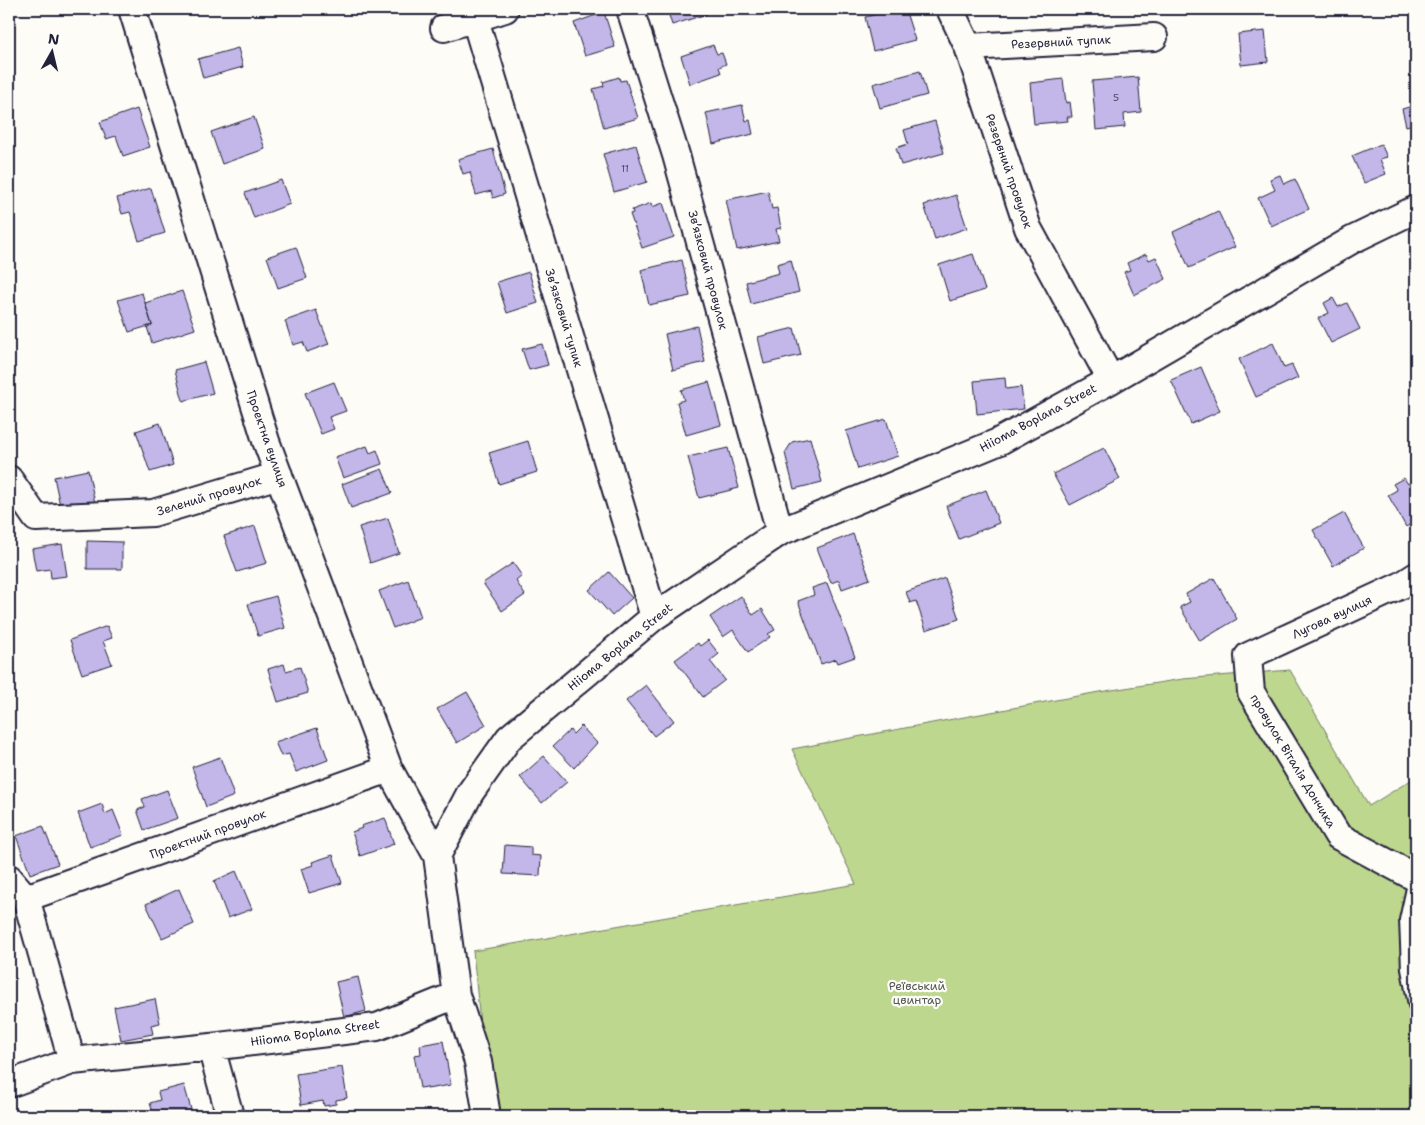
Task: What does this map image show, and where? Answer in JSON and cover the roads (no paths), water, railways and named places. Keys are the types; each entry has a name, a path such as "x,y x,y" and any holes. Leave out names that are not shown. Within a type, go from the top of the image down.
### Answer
{"street":[{"name":"Проектна вулиця","path":"132,9 278,475 389,769 437,856"},
{"path":"444,28 505,9"},
{"name":"Звʼязковий провулок","path":"630,9 676,155 780,532"},
{"name":"Резервний провулок","path":"950,9 968,47 1028,228 1110,380"},
{"name":"Звʼязковий тупик","path":"475,19 654,617"},
{"name":"Резервний тупик","path":"968,47 1154,37"},
{"name":"Hiioma Boplana Street","path":"437,856 470,792 509,738 654,617 780,532 998,442 1110,380 1352,240 1416,209"},
{"name":"Зелений провулок","path":"9,479 36,518 153,513 278,475"},
{"name":"Лугова вулиця","path":"1248,656 1416,576"},
{"name":"провулок Віталія Дончика","path":"1248,656 1251,692 1338,836 1416,879"},
{"name":"Проектний провулок","path":"26,898 389,769"},
{"path":"437,856 456,995 478,1062 487,1116"},
{"path":"9,878 26,898 72,1061"},
{"name":"Hiioma Boplana Street","path":"9,1084 72,1061 377,1027 456,995"},
{"path":"211,1047 230,1116"}],"lane":[{"path":"1416,879 1407,920 1409,969 1416,1005"}],"park label":[{"name":"Реївський цвинтар","path":"917,993"}]}
